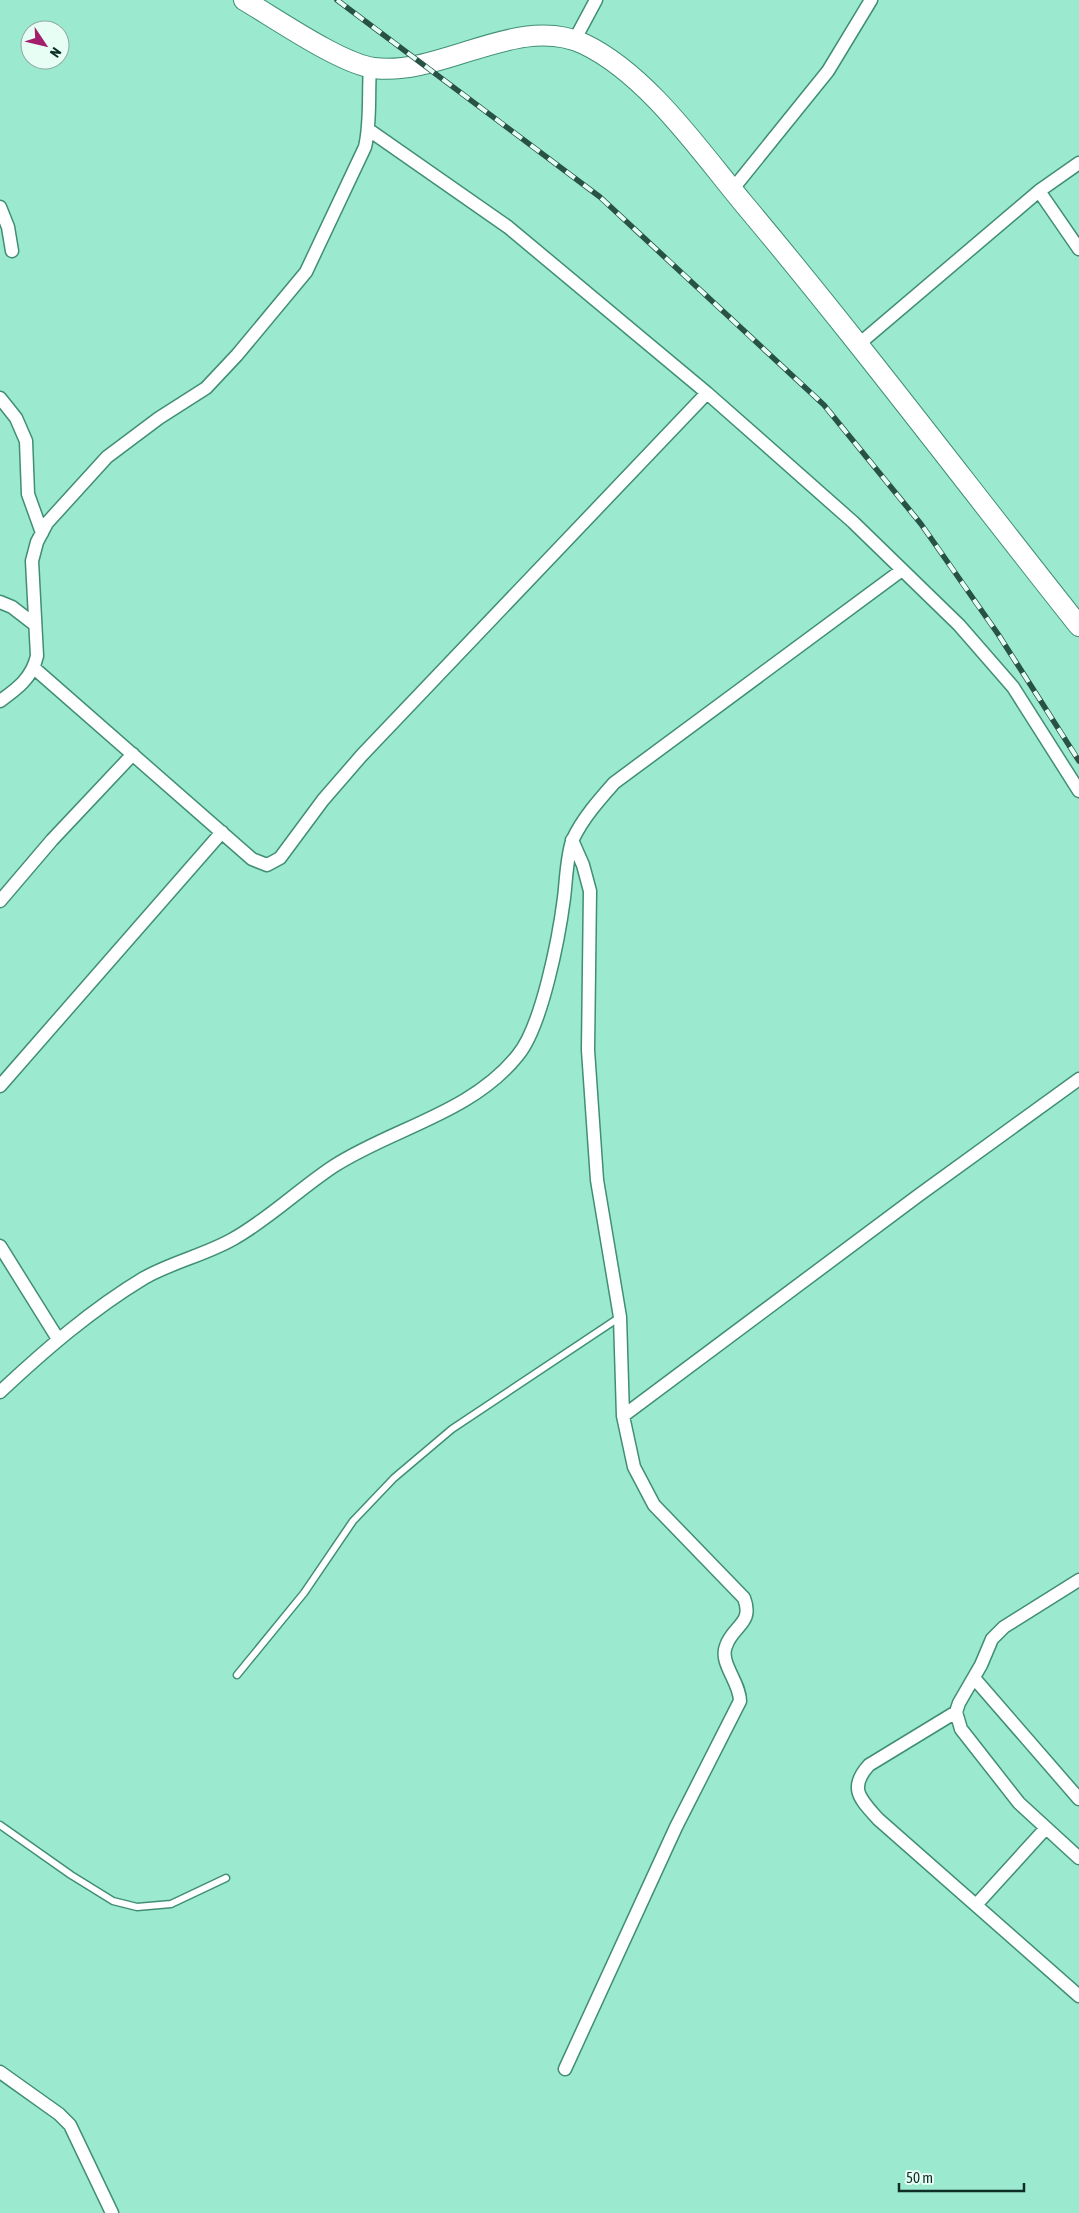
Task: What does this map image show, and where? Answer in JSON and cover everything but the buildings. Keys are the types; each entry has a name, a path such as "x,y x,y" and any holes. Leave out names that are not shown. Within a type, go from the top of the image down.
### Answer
{"main road":[{"path":"244,0 347,60 370,68 392,70 513,40 551,36 583,44 617,65 650,93 732,190 859,344 1078,624"}],"street":[{"path":"574,41 596,0"},
{"path":"732,190 828,71 850,38 871,0"},
{"path":"0,702 16,690 34,668 37,656 32,561 47,523 107,457 159,418 206,388 306,272 366,147 369,130 367,110 370,68"},
{"path":"369,130 508,227 707,393 853,522 959,625 1013,687 1079,791"},
{"path":"859,344 1038,191 1079,163"},
{"path":"1038,191 1079,249"},
{"path":"0,207 8,227 12,251"},
{"path":"34,668 222,832 260,864 267,865 280,858 323,800 362,755 707,393"},
{"path":"0,398 16,418 26,441 28,494 42,533"},
{"path":"0,1392 58,1339 101,1306 146,1277 232,1240 260,1222 334,1166 452,1107 495,1080 519,1055 535,1028 561,922 572,840 592,808 614,782 902,570"},
{"path":"0,602 12,607 34,624"},
{"path":"0,901 52,840 133,754"},
{"path":"0,1086 222,832"},
{"path":"565,2069 676,1827 740,1701 740,1690 724,1658 725,1646 746,1617 748,1607 744,1598 654,1505 634,1467 623,1416 620,1317 597,1180 588,1050 590,891 583,865 572,840"},
{"path":"623,1416 919,1195 1079,1079"},
{"path":"0,1246 58,1339"},
{"path":"1079,1580 1004,1627 992,1639 974,1678 958,1702 956,1712 961,1729 1019,1803 1079,1858"},
{"path":"974,1678 1079,1799"},
{"path":"956,1712 869,1765 858,1776 856,1789 864,1804 878,1819 1079,1996"},
{"path":"976,1904 1046,1828"},
{"path":"0,2072 59,2114 70,2125 112,2213"}],"lane":[{"path":"237,1675 304,1592 353,1521 394,1478 452,1429 620,1317"},
{"path":"0,1825 71,1875 112,1901 137,1907 171,1904 226,1878"}],"railway":[{"path":"337,0 600,197 824,405 921,524 998,634 1079,761"}]}
